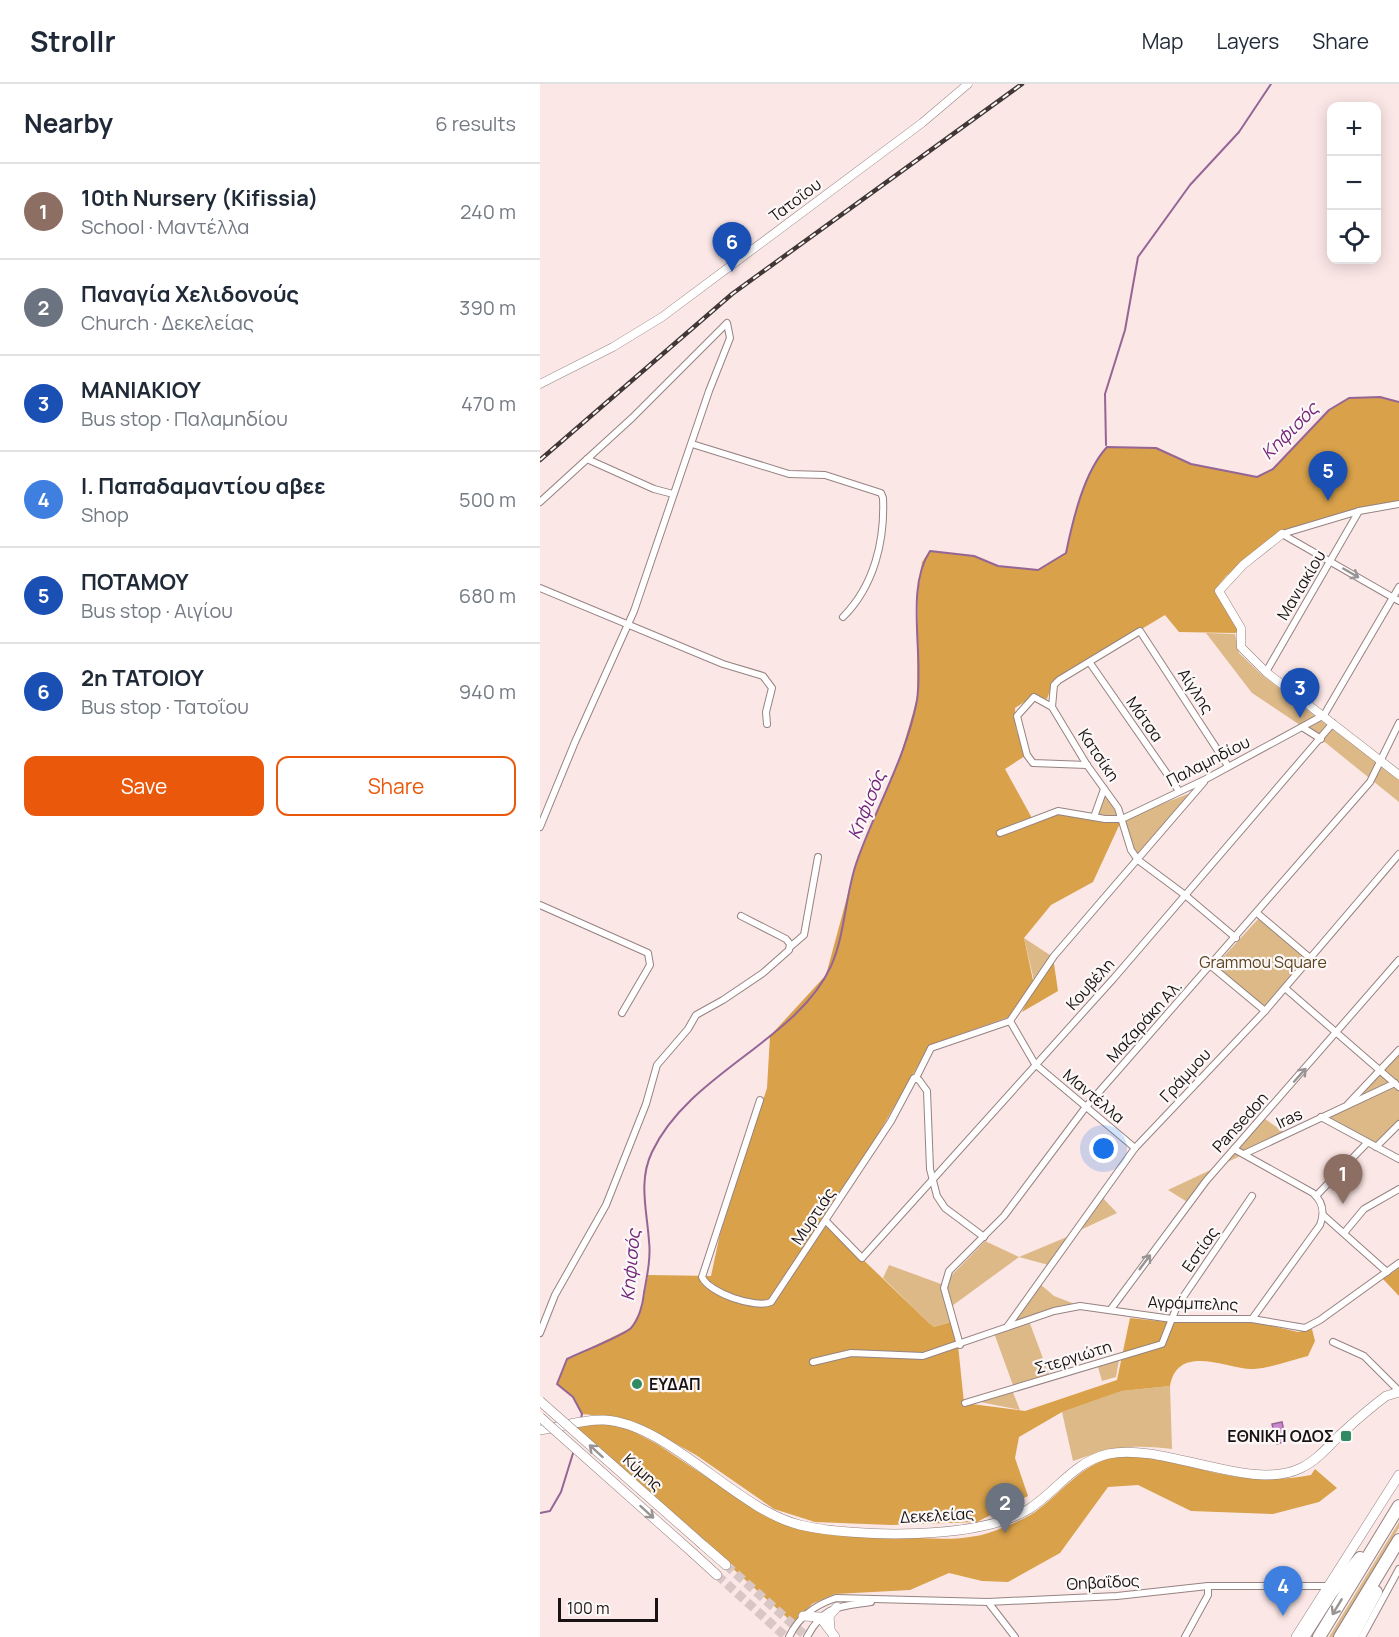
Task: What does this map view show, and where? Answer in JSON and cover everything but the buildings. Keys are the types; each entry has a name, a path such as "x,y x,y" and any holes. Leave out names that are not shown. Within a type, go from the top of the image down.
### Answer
{"highway":[{"path":"1319,1637 1399,1506"},
{"path":"1340,1637 1399,1540"},
{"path":"1303,1637 1331,1593 1377,1541"},
{"path":"1352,1637 1381,1581 1392,1552"}],"main road":[{"name":"Δεκελείας","path":"540,1430 596,1421 624,1424 641,1431 783,1519 811,1527 846,1531 912,1532 979,1528 1006,1520 1035,1505 1084,1464 1121,1452 1136,1452 1233,1471 1273,1474 1294,1471 1322,1453 1386,1396 1399,1392"},
{"name":"Κύμης","path":"540,1401 726,1565"},
{"name":"Κύμης","path":"540,1417 717,1575"},
{"path":"1296,1637 1399,1475"},
{"path":"833,1634 829,1616 837,1607"},
{"path":"803,1616 820,1617 833,1634"}],"street":[{"name":"Τατοΐου","path":"540,384 613,347 662,317 922,123 968,84"},
{"path":"540,502 727,323 730,338 628,624 540,827"},
{"path":"692,444 789,474 825,475 881,494 883,527 876,558 861,597 843,617"},
{"path":"587,459 654,489 673,494"},
{"path":"1399,504 1359,511 1282,534 1243,565 1219,592 1240,628 1243,650 1266,672 1399,775"},
{"name":"Μανιακίου","path":"1266,672 1359,511"},
{"path":"1282,534 1396,599"},
{"path":"1324,715 1396,599 1399,587"},
{"path":"540,588 723,664 763,676 772,688 766,712 767,724"},
{"name":"Αίγλης","path":"1090,663 1140,631 1228,766"},
{"path":"1088,765 1037,764 1030,760 1017,716 1034,697 1052,707 1056,683 1090,663"},
{"name":"Μάτσα","path":"1090,663 1179,791"},
{"name":"Κατσίκη","path":"1052,707 1118,808 1122,819"},
{"name":"Παλαμηδίου","path":"1122,819 1206,780 1324,715"},
{"name":"Κουβέλη","path":"826,1221 862,1258 1114,978 1333,723"},
{"name":"Μαζαράκη Αλ.","path":"960,1345 944,1283 950,1271 1004,1216 1084,1107 1236,938 1370,782 1399,723"},
{"path":"1302,727 1321,739"},
{"path":"1010,1021 1049,961 1206,780"},
{"path":"1094,817 1104,789"},
{"path":"1000,833 1058,810 1094,817 1122,819 1131,850 1138,860 1185,895 1236,938"},
{"name":"Γράμμου","path":"1007,1327 1135,1148 1265,1011 1399,854"},
{"path":"540,1333 555,1295 606,1205 646,1104 657,1065 688,1029 696,1015 723,1000 777,963 804,935 818,857"},
{"path":"540,905 648,953 650,964 622,1013"},
{"path":"1257,913 1310,958"},
{"path":"741,916 782,937 790,947"},
{"name":"Pansedon","path":"1111,1309 1206,1181 1399,960"},
{"path":"1211,966 1265,1011"},
{"path":"1285,988 1397,1085"},
{"name":"Μαντέλλα","path":"1010,1021 1035,1065 1135,1148"},
{"name":"Μυρτιάς","path":"760,1100 702,1276 714,1291 756,1304 768,1304 826,1221 891,1121 908,1086 916,1078 932,1048 1010,1021"},
{"name":"Iras","path":"1345,1106 1399,1050"},
{"path":"916,1078 927,1091 932,1181 937,1196 945,1208 984,1237"},
{"name":"Iras","path":"1244,1154 1345,1106 1397,1085"},
{"path":"1322,1117 1399,1159"},
{"path":"1376,1147 1399,1124"},
{"path":"1316,1196 1367,1143"},
{"path":"1234,1149 1316,1196 1322,1204 1323,1216 1320,1225 1252,1319"},
{"path":"1344,1233 1364,1209 1399,1190"},
{"name":"Εστίας","path":"1172,1319 1182,1298 1252,1196"},
{"path":"1323,1216 1387,1272"},
{"name":"Αγράμπελης","path":"813,1362 851,1353 914,1357 960,1345 1064,1308 1085,1306 1172,1319 1252,1319 1305,1328 1320,1320 1399,1263"},
{"name":"Στεργιώτη","path":"965,1403 1159,1346 1164,1341 1172,1319"},
{"path":"1333,1342 1364,1356 1399,1392"},
{"path":"1362,1637 1399,1569"},
{"path":"1185,1637 1208,1595 1208,1586"},
{"name":"Θηβαΐδος","path":"789,1637 803,1616 814,1607 836,1598 988,1602 1117,1596 1208,1586 1328,1586"},
{"name":"Θηβαΐδος","path":"807,1637 820,1617 837,1607 880,1600"},
{"path":"988,1602 1015,1637"}],"green space":[{"path":"1206,633 1235,634 1239,653 1261,674 1399,780 1399,802 1321,739 1252,693"},
{"path":"1105,791 1122,819 1095,815"},
{"path":"1196,791 1138,860 1122,819"},
{"name":"Grammou Square","path":"1259,918 1310,958 1265,1011 1215,966"},
{"path":"1024,938 1053,957 1035,985"},
{"path":"1399,1048 1399,1125 1376,1147 1328,1120"},
{"path":"1262,1117 1287,1134 1219,1166"},
{"path":"1219,1166 1189,1203 1168,1190"},
{"path":"1101,1196 1117,1213 1076,1232"},
{"path":"1074,1234 1052,1266 1019,1257"},
{"path":"985,1241 1019,1257 952,1306 947,1291 947,1280"},
{"path":"889,1265 941,1284 952,1321 934,1327 929,1323 883,1278"},
{"path":"1040,1284 1054,1296 1080,1306 1029,1321 1050,1377 1014,1388 994,1333 1007,1328"},
{"path":"1119,1360 1116,1377 1102,1381 1098,1367"},
{"path":"1170,1386 1172,1449 1122,1448 1073,1461 1062,1412 1122,1391"},
{"path":"1012,1390 1020,1410 980,1402"},
{"path":"1399,1522 1399,1528 1333,1637 1329,1637"}],"shaded area":[{"path":"1380,397 1399,402 1399,503 1279,532 1226,576 1216,589 1239,631 1235,633 1179,632 1165,615 1053,682 1047,699 1034,696 1015,708 1016,728 1025,756 1005,769 1033,820 1067,812 1107,823 1122,819 1093,882 1051,905 1024,938 1034,985 1053,957 1058,991 1022,1012 1033,989 1009,1017 930,1045 826,1224 934,1327 950,1322 958,1345 964,1403 1025,1411 1117,1380 1130,1318 1177,1323 1255,1322 1298,1332 1312,1329 1315,1341 1308,1356 1254,1369 1194,1361 1183,1365 1175,1372 1170,1386 1122,1391 1062,1412 1019,1437 1015,1458 1028,1496 977,1522 891,1525 815,1522 774,1509 696,1455 642,1425 612,1417 582,1414 573,1397 557,1384 567,1359 631,1328 642,1307 648,1275 711,1276 720,1234 767,1088 770,1036 826,975 856,864 900,757 917,699 918,592 922,562 930,551 974,556 998,566 1038,570 1066,553 1076,511 1086,483 1099,457 1107,447 1156,448 1191,464 1257,477 1273,469 1329,410 1349,398"},
{"path":"1399,1268 1399,1296 1383,1279"},
{"path":"1282,1422 1286,1441 1277,1444 1272,1424"},
{"path":"596,1423 623,1426 657,1444 765,1516 797,1527 848,1534 948,1539 982,1535 1030,1515 1097,1463 1122,1456 1158,1459 1216,1473 1252,1478 1300,1477 1311,1475 1315,1469 1337,1488 1319,1502 1273,1514 1191,1511 1138,1485 1108,1487 1060,1553 1008,1582 982,1581 949,1573 910,1590 835,1594 812,1604 793,1623 574,1425"}],"waterway":[{"path":"1106,445 1105,394 1125,330 1138,257 1190,185 1239,132 1271,84"},
{"name":"Κηφισός","path":"581,1418 582,1414 573,1397 557,1384 567,1359 626,1332 638,1316 643,1302 649,1260 644,1185 652,1152 669,1124 691,1100 794,1016 815,992 836,954 856,864 906,742 917,700 919,682 918,584 930,551 974,556 998,566 1038,570 1066,553 1076,511 1086,483 1092,469 1107,447 1156,448 1191,464 1257,477 1273,469 1329,410 1349,398 1380,397 1399,402"},
{"name":"Κηφισός","path":"540,1513 550,1511 561,1492 574,1450"}],"tunnel":[{"path":"726,1565 807,1637"},
{"path":"717,1575 786,1637"}],"railway":[{"path":"540,460 732,294 1022,84"}],"place":[{"name":"2η ΤΑΤΟΙΟΥ","path":"732,272"},
{"name":"ΠΟΤΑΜΟΥ","path":"1328,501"},
{"name":"ΜΑΝΙΑΚΙΟΥ","path":"1300,718"},
{"name":"10th Nursery (Kifissia)","path":"1343,1204"},
{"name":"ΕΥΔΑΠ","path":"637,1384"},
{"name":"ΕΘΝΙΚΗ ΟΔΟΣ","path":"1346,1436"},
{"name":"Παναγία Χελιδονούς","path":"1005,1533"},
{"name":"Ι. Παπαδαμαντίου αβεε","path":"1283,1616"}]}
